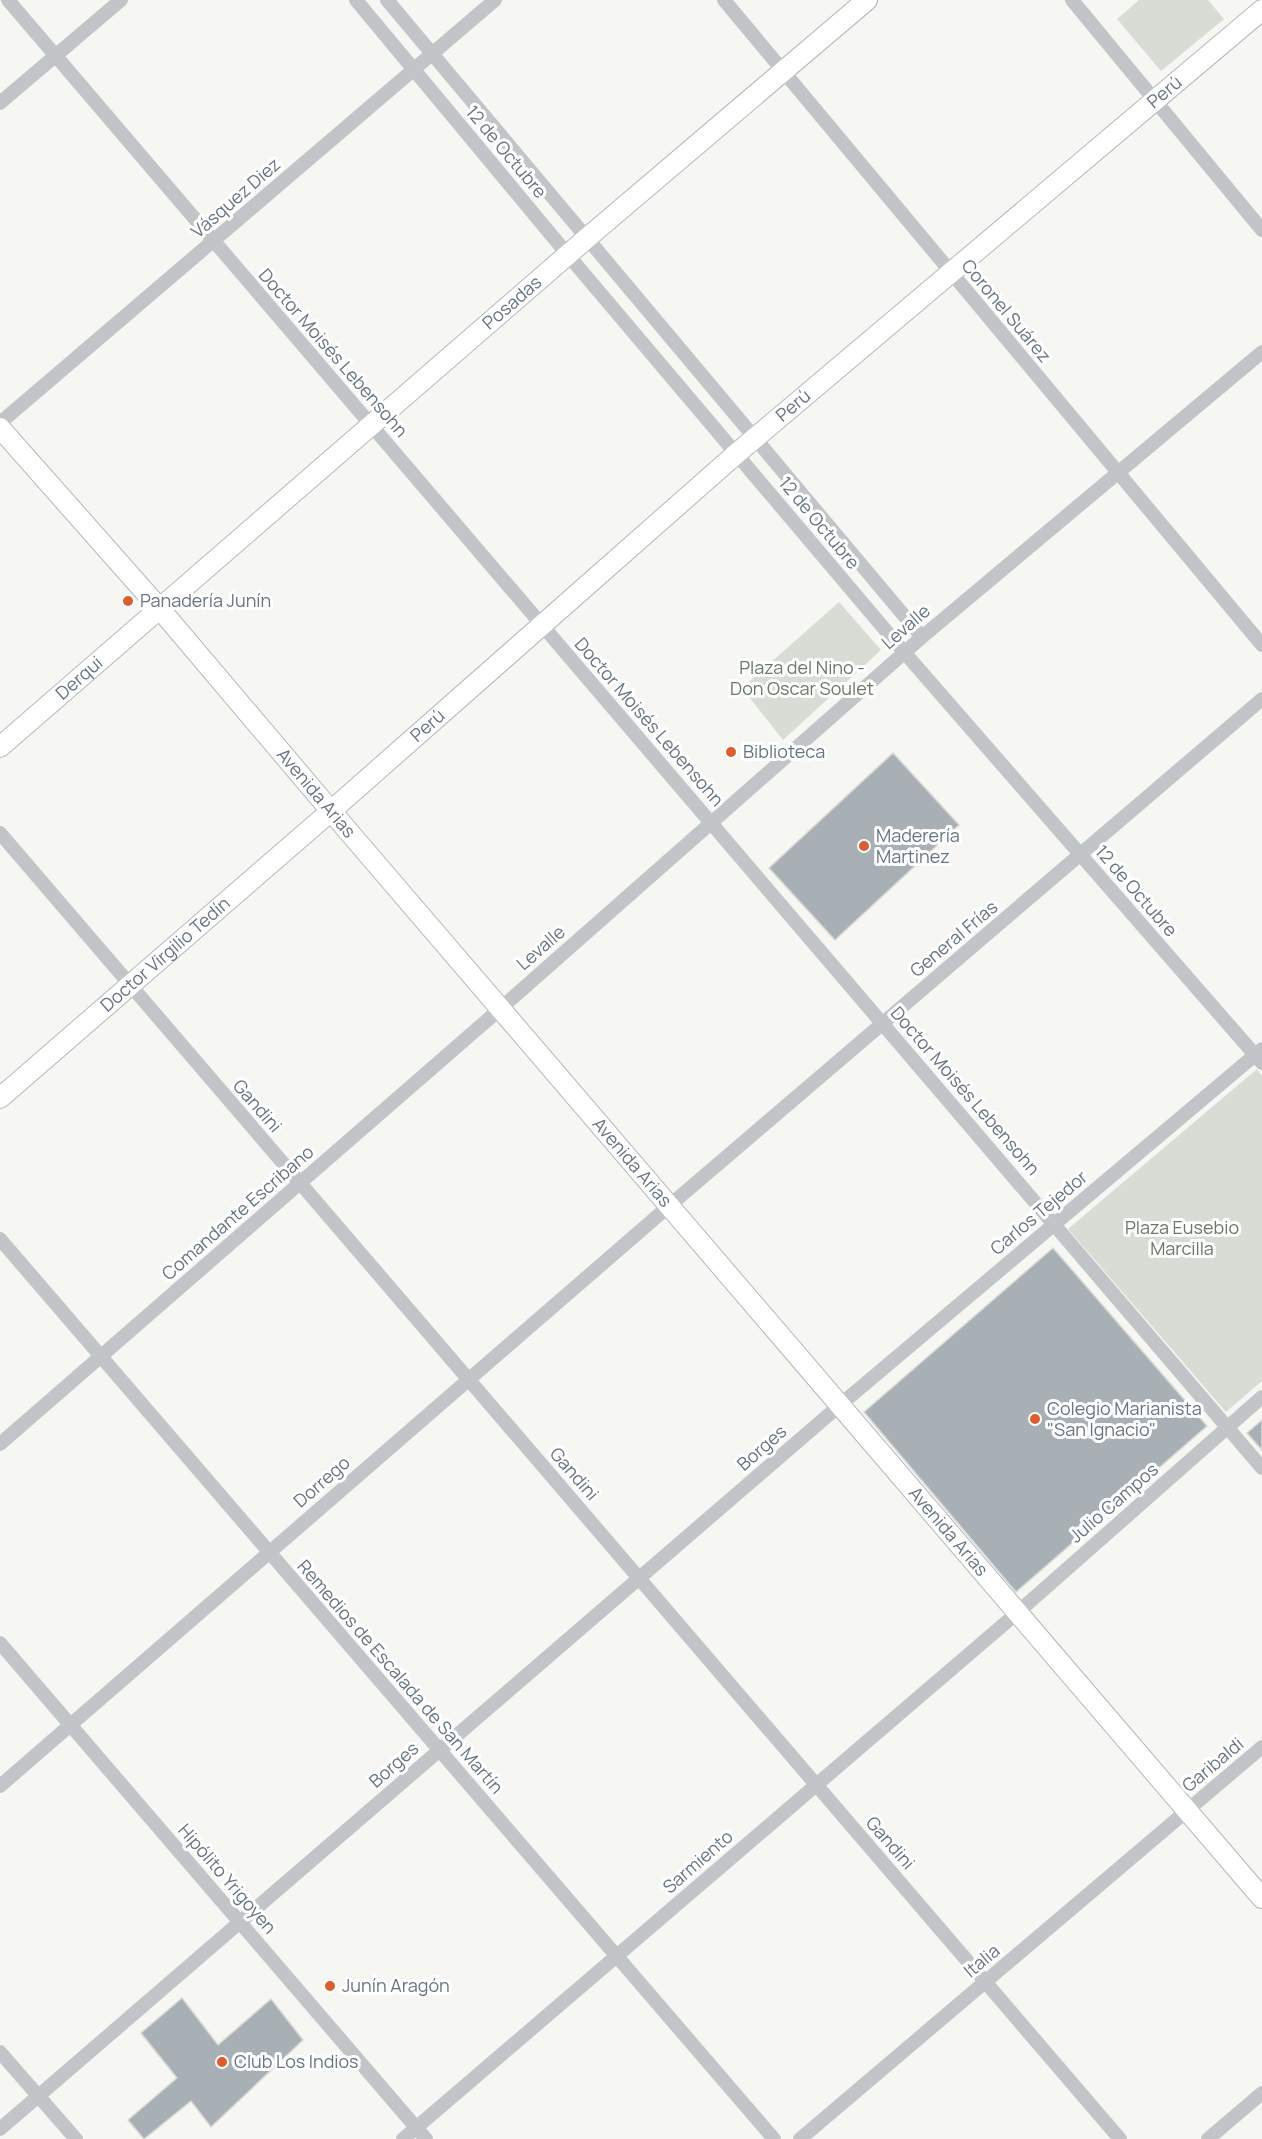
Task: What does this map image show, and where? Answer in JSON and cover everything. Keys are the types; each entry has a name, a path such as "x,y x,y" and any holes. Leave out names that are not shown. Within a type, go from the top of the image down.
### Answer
{"main road":[{"name":"Posadas","path":"160,609 587,238 867,0"},
{"name":"Perú","path":"331,811 736,453 1262,10"},
{"name":"Avenida Arias","path":"0,428 160,609 1262,1898"},
{"name":"Derqui","path":"0,747 160,609"},
{"name":"Doctor Virgilio Tedín","path":"0,1098 331,811"}],"street":[{"name":"Doctor Moisés Lebensohn","path":"8,0 1262,1468"},
{"path":"0,103 121,0"},
{"name":"12 de Octubre","path":"356,0 904,652 1080,855 1260,1056"},
{"name":"12 de Octubre","path":"387,0 921,637"},
{"name":"Vásquez Diez","path":"0,423 495,0"},
{"name":"Coronel Suárez","path":"724,0 1262,645"},
{"path":"1072,0 1262,230"},
{"name":"Levalle","path":"500,1009 921,637 1262,352"},
{"name":"General Frías","path":"669,1206 1262,699"},
{"name":"Gandini","path":"0,833 1120,2139"},
{"name":"Comandante Escribano","path":"0,1444 500,1009"},
{"name":"Carlos Tejedor","path":"840,1405 1055,1223 1260,1056"},
{"name":"Dorrego","path":"0,1786 669,1206"},
{"name":"Remedios de Escalada de San Martín","path":"0,1239 774,2139"},
{"name":"Julio Campos","path":"1017,1612 1262,1397"},
{"name":"Borges","path":"0,2129 840,1405"},
{"name":"Sarmiento","path":"403,2139 1017,1612"},
{"name":"Hipólito Yrigoyen","path":"0,1643 426,2139"},
{"name":"Garibaldi","path":"1187,1811 1262,1747"},
{"name":"Italia","path":"800,2139 1187,1811"},
{"path":"0,2052 76,2139"},
{"path":"1208,2139 1262,2093"}],"green space":[{"path":"1139,0 1208,0 1224,19 1161,71 1117,19"},
{"name":"Plaza del Nino - Don Oscar Soulet","path":"839,602 881,650 783,740 742,688"},
{"name":"Plaza Eusebio Marcilla","path":"1257,1069 1262,1076 1262,1381 1226,1412 1068,1229"}],"building":[{"name":"Maderería Martinez","path":"893,753 959,825 835,940 769,868"},
{"name":"Colegio Marianista \"San Ignacio\"","path":"1053,1248 1207,1426 1016,1592 864,1412"},
{"path":"1262,1420 1262,1450 1247,1433"},
{"name":"Club Los Indios","path":"182,1998 218,2045 271,1999 303,2040 211,2127 191,2101 144,2139 128,2120 177,2078 141,2033"}],"place":[{"name":"Panadería Junín","path":"128,601"},
{"name":"Biblioteca","path":"731,752"},
{"name":"Maderería Martinez","path":"864,846"},
{"name":"Colegio Marianista \"San Ignacio\"","path":"1035,1419"},
{"name":"Junín Aragón","path":"330,1986"},
{"name":"Club Los Indios","path":"222,2062"}]}
